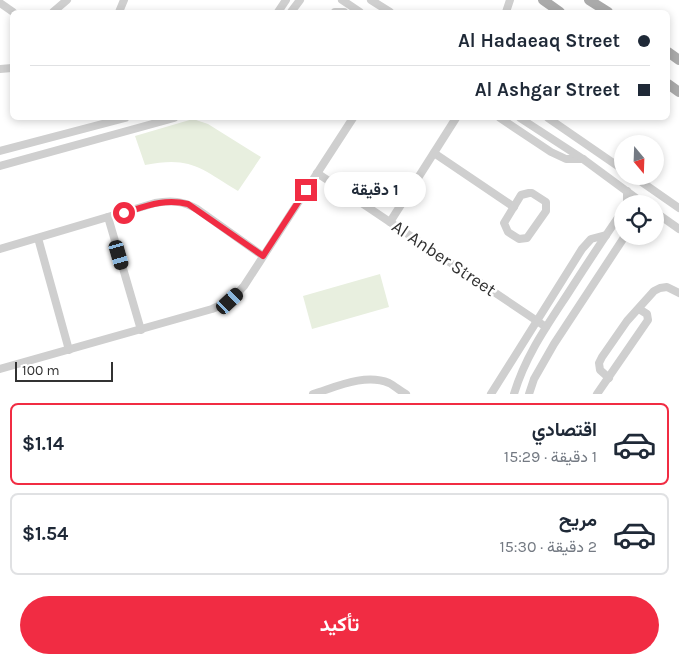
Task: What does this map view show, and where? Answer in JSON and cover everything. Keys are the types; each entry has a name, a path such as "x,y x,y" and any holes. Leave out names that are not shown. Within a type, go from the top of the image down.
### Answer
{"main road":[{"path":"543,0 557,10"},
{"path":"589,0 605,10"}],"street":[{"path":"55,10 67,0"},
{"path":"282,6 295,8 305,0"},
{"path":"342,0 357,10"},
{"path":"371,0 387,10"},
{"path":"0,151 116,120"},
{"path":"0,166 167,120"},
{"path":"0,369 222,306 238,294 353,120"},
{"path":"390,222 455,120"},
{"path":"503,120 551,152 566,159 583,159"},
{"path":"523,120 583,159 633,195"},
{"path":"540,131 547,120"},
{"path":"551,120 614,163"},
{"path":"434,153 514,207"},
{"name":"Al Anber Street","path":"317,174 546,327"},
{"path":"644,185 679,208"},
{"path":"646,195 647,187"},
{"path":"532,193 546,202 547,205 546,211 536,227 524,239 519,239 504,227 514,207 522,195 532,193"},
{"path":"0,249 166,201 177,201 197,209 263,256"},
{"path":"108,217 140,330"},
{"path":"664,221 679,229"},
{"path":"514,394 529,356 546,327 614,224"},
{"path":"491,394 586,244 591,239 606,235"},
{"path":"38,238 69,350"},
{"path":"529,394 534,379 546,356 619,245"},
{"path":"609,378 600,370 600,360 627,321 654,291 670,287 679,293"},
{"path":"597,394 648,320 647,314 639,309"},
{"path":"313,394 355,382 372,380 390,384 406,394"}],"green space":[{"path":"190,120 196,120 208,124 261,157 238,191 204,170 185,163 174,162 145,165 135,136"},
{"path":"380,274 389,307 312,329 303,296"}],"route":[{"path":"124,213 166,201 188,204 263,256 306,190"}]}
